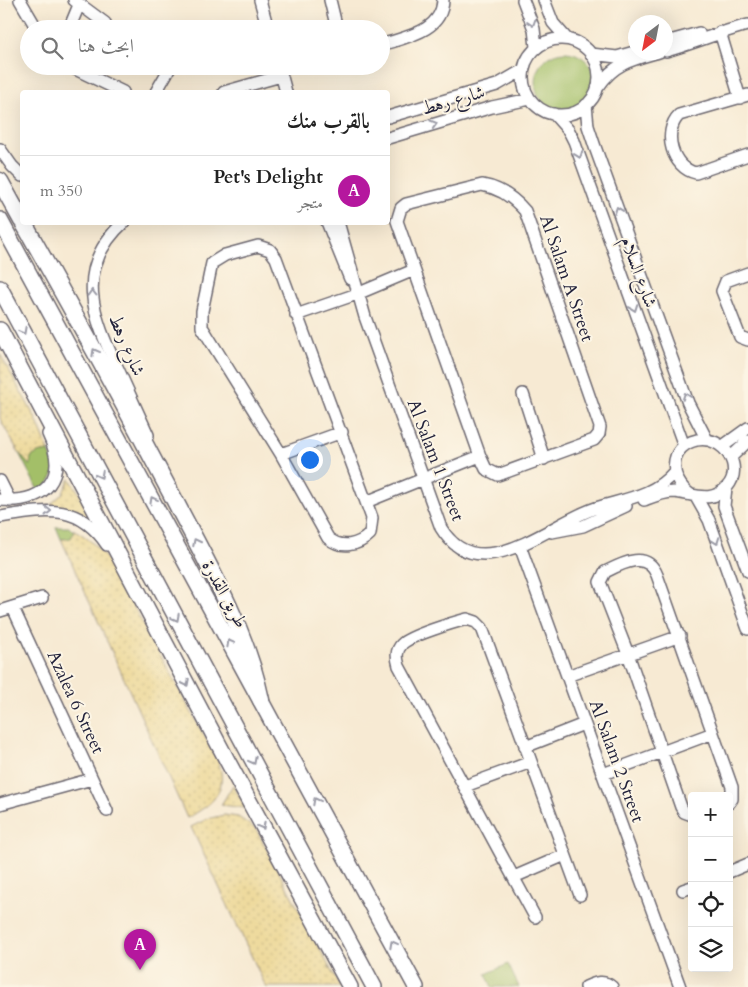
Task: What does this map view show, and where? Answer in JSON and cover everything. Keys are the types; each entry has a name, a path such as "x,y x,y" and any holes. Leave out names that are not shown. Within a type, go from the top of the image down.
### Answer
{"highway":[{"path":"0,182 20,217"},
{"path":"25,225 166,484 241,634 253,666 261,700"}],"main road":[{"name":"طريق القدرة","path":"0,220 416,987"},
{"path":"0,288 374,987"},
{"path":"0,330 228,762 350,987"}],"street":[{"path":"20,0 31,20"},
{"path":"260,0 266,20"},
{"path":"330,0 335,20"},
{"path":"390,42 426,30 440,15 443,0"},
{"path":"523,0 534,29 536,47"},
{"path":"544,0 553,23 567,39"},
{"path":"72,20 77,3 102,20"},
{"path":"673,45 706,39 717,32 748,25"},
{"path":"717,32 744,97 679,116 672,122 670,140 680,166 696,173 748,155"},
{"path":"597,90 598,71 591,54 576,42 567,39 546,41 536,47 525,62 523,70 524,85 530,99 545,112 566,115 586,105 597,90 605,76 618,66 636,60"},
{"path":"591,54 617,57 628,54"},
{"name":"شارع رهط","path":"390,116 497,86 523,70"},
{"path":"87,75 119,90"},
{"path":"157,90 166,75"},
{"path":"229,90 269,75"},
{"path":"281,75 285,90"},
{"name":"شارع رهط","path":"390,137 492,107 530,99"},
{"name":"شارع السلام","path":"586,105 588,126 595,147 688,403 707,440"},
{"name":"شارع السلام","path":"554,114 569,130 574,141 684,446"},
{"path":"0,149 20,174"},
{"name":"Al Salam A Street","path":"482,185 494,187 506,194 525,211 600,428 599,434 594,440 498,475 486,469 414,270 397,221 401,208 406,204 482,185"},
{"name":"شارع رهط","path":"122,225 103,248 95,268 91,290 94,312 101,333 157,453 166,484"},
{"name":"Al Salam 1 Street","path":"329,225 338,240 441,528 448,539 469,553 484,554 520,546 546,534 564,521 584,520 666,493 693,496"},
{"name":"Al Salam 1 Street","path":"338,225 338,240"},
{"path":"258,246 270,250 276,258 296,315 342,432 372,518 370,534 364,539 348,545 334,543 328,538 281,454 202,327 202,311 212,263 224,255 258,246"},
{"path":"296,315 357,294 414,270"},
{"path":"748,273 726,281 722,291 740,336 748,340"},
{"path":"523,394 544,459"},
{"path":"0,481 5,500 30,498 39,495 52,481 56,472 55,452 35,408 35,398"},
{"path":"723,446 748,428"},
{"path":"281,454 342,432"},
{"path":"748,571 724,506 726,488 732,476 731,457 723,446 707,440 699,440 684,446 676,458 674,472 677,481 693,496 709,520 748,629"},
{"path":"731,457 748,441"},
{"path":"366,502 480,456"},
{"name":"Al Salam 1 Street","path":"584,520 595,508 645,494 660,487 674,472"},
{"path":"693,496 708,498 718,495 726,488"},
{"path":"0,517 35,511 55,511 72,514 86,522 99,533 122,571 132,578"},
{"name":"Al Salam 2 Street","path":"520,546 680,987"},
{"path":"688,814 681,807 628,654 600,582 605,572 640,559 648,561 654,567 680,636 734,792 733,794"},
{"path":"0,611 42,598"},
{"name":"Azalea 6 Street","path":"13,608 107,811"},
{"path":"535,917 399,666 398,651 402,644 467,619 476,622 482,628 580,895"},
{"path":"567,676 680,636"},
{"path":"525,747 584,724"},
{"path":"603,774 713,733"},
{"path":"465,786 531,762"},
{"path":"0,804 92,779"},
{"path":"514,876 565,855"},
{"path":"733,870 748,864"},
{"path":"586,987 599,982 612,987"}],"sand":[{"path":"0,354 36,419 49,451 38,453 30,466 19,453 0,419"},
{"path":"70,479 100,525 51,504 62,494"},
{"path":"73,529 101,552 113,569 218,761 221,772 220,789 211,802 187,818 61,539 67,539 74,532"},
{"path":"233,785 246,808 221,805"},
{"path":"224,815 238,817 256,829 340,987 266,987 191,827 207,819"}],"green space":[{"path":"559,52 571,52 582,57 590,65 595,76 593,94 582,107 571,112 559,112 548,107 540,99 535,88 535,76 540,65 548,57"},
{"path":"49,451 56,470 41,496 19,453 30,466 31,457 38,453"},
{"path":"56,527 69,527 74,532 71,538 61,539"},
{"path":"508,964 519,987 492,987 486,974"}],"place":[{"name":"Pet's Delight","path":"140,970"}]}
